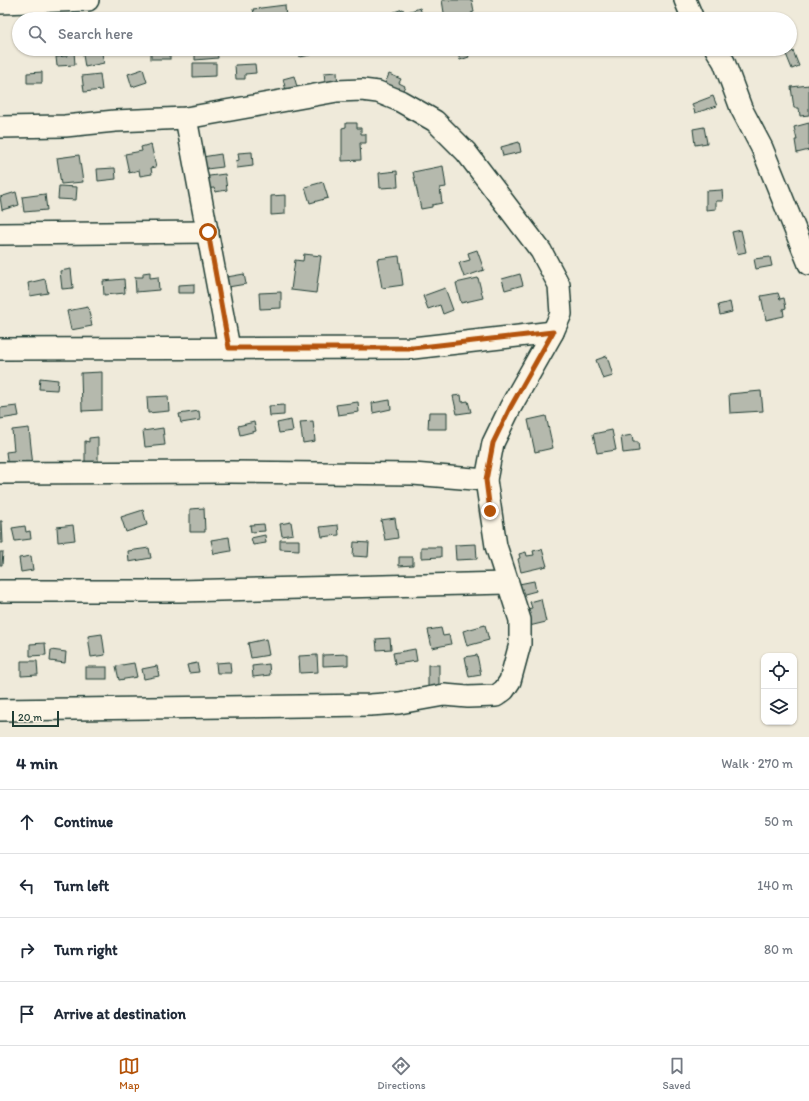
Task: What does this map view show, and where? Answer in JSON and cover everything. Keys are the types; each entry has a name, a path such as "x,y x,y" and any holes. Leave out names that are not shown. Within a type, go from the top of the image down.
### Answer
{"street":[{"path":"0,3 88,0"},
{"path":"685,0 690,12"},
{"path":"720,56 724,62 741,108 762,148 809,264"},
{"path":"0,127 51,126 186,118 337,91 362,90 378,92 400,101 435,121 466,152 541,251 559,285 561,314 553,332 510,408 493,443 486,480 496,546 520,620 520,644 510,681 504,690 496,696 468,697 444,695 399,703 370,704 0,710"},
{"path":"186,118 229,348"},
{"path":"0,234 208,232"},
{"path":"0,349 413,348 553,332"},
{"path":"0,473 413,474 486,480"},
{"path":"0,591 179,591 507,583"}],"building":[{"path":"442,0 472,0 474,12 444,12"},
{"path":"285,5 286,12 254,12 253,9"},
{"path":"420,8 421,12 407,12"},
{"path":"403,9 404,12 394,12"},
{"path":"74,56 75,65 57,66 56,57"},
{"path":"83,56 102,56 104,63 85,67"},
{"path":"151,56 170,56 170,59 151,59"},
{"path":"195,56 218,56 218,58 195,60"},
{"path":"459,56 469,56 469,57 460,60"},
{"path":"787,56 795,56 799,66 792,69"},
{"path":"193,63 216,63 216,76 193,77"},
{"path":"255,64 256,73 245,74 245,79 236,79 235,65"},
{"path":"143,69 147,82 132,87 128,74"},
{"path":"42,72 42,83 27,83 27,73"},
{"path":"337,72 338,88 326,89 324,73"},
{"path":"100,74 102,90 84,92 82,76"},
{"path":"389,74 401,79 399,83 405,86 401,94 384,86"},
{"path":"294,76 299,94 288,98 283,79"},
{"path":"809,85 809,115 800,116 799,108 794,108 791,87"},
{"path":"713,96 717,106 695,113 692,104"},
{"path":"346,123 357,123 357,128 361,128 361,134 366,134 366,143 360,143 361,160 342,161 342,128 346,127"},
{"path":"809,123 809,150 797,153 795,140 797,140 794,127"},
{"path":"704,127 707,143 695,145 693,129"},
{"path":"519,142 521,152 503,156 501,147"},
{"path":"151,144 156,167 151,168 152,174 140,176 139,170 129,173 125,154 142,151 141,147"},
{"path":"252,152 253,166 237,168 236,161 239,160 238,153"},
{"path":"221,154 223,167 198,170 196,158"},
{"path":"79,155 83,182 61,184 57,158"},
{"path":"443,166 446,187 440,188 442,203 421,209 413,172"},
{"path":"115,168 116,179 98,181 97,169"},
{"path":"397,171 398,187 380,188 379,173"},
{"path":"225,174 227,190 215,192 214,188 203,189 202,177"},
{"path":"323,182 328,198 310,203 305,187"},
{"path":"59,186 77,187 76,200 58,199"},
{"path":"722,190 723,201 716,201 716,209 706,210 706,191"},
{"path":"16,192 19,205 2,210 0,197"},
{"path":"45,194 47,210 24,212 22,197"},
{"path":"285,195 285,214 271,215 271,196"},
{"path":"741,230 746,252 737,254 732,232"},
{"path":"477,250 484,270 464,277 459,263 470,260 468,253"},
{"path":"304,254 321,256 316,293 291,290 295,260 303,261"},
{"path":"399,256 403,285 382,288 377,259"},
{"path":"770,257 772,266 756,269 754,259"},
{"path":"71,269 73,288 62,289 60,271"},
{"path":"150,272 150,278 158,277 159,290 136,292 135,277 143,277 143,273"},
{"path":"244,274 246,284 228,287 227,277"},
{"path":"520,274 523,285 505,290 502,279"},
{"path":"478,278 483,298 461,303 456,283"},
{"path":"45,279 48,293 30,296 28,283"},
{"path":"124,279 125,293 104,295 103,281"},
{"path":"194,284 194,293 178,293 178,285"},
{"path":"445,288 453,310 443,314 440,305 428,309 423,296"},
{"path":"281,292 281,308 260,309 259,293"},
{"path":"778,293 780,299 784,298 786,308 783,309 784,316 766,320 761,296"},
{"path":"730,302 732,312 720,315 718,305"},
{"path":"88,307 92,326 71,330 67,311"},
{"path":"607,356 613,376 603,379 596,360"},
{"path":"102,372 102,410 82,411 81,373"},
{"path":"40,378 58,380 57,390 39,389"},
{"path":"761,391 763,411 730,413 729,394"},
{"path":"461,395 462,402 468,401 471,412 457,414 453,396"},
{"path":"168,396 169,411 148,413 147,397"},
{"path":"390,400 391,409 373,413 372,403"},
{"path":"358,402 359,412 338,415 336,405"},
{"path":"284,405 284,415 270,416 269,406"},
{"path":"17,406 19,416 0,419 0,408"},
{"path":"199,411 200,420 181,423 179,414"},
{"path":"429,412 447,412 447,429 428,429"},
{"path":"546,416 553,448 535,452 528,420"},
{"path":"291,420 293,431 279,433 277,423"},
{"path":"313,421 315,441 303,443 300,422"},
{"path":"254,422 256,431 240,435 238,426"},
{"path":"29,428 33,466 8,468 6,452 14,451 12,430"},
{"path":"163,428 165,445 145,447 143,431"},
{"path":"612,430 616,450 597,453 593,434"},
{"path":"632,435 633,442 638,442 639,451 623,453 621,437"},
{"path":"98,437 98,462 85,463 85,441 89,442 89,438"},
{"path":"204,508 205,532 190,532 190,509"},
{"path":"143,510 147,525 126,532 121,517"},
{"path":"395,518 398,538 385,540 381,520"},
{"path":"0,521 2,521 3,543 0,543"},
{"path":"291,522 293,534 282,536 280,524"},
{"path":"264,524 265,531 251,532 250,525"},
{"path":"73,525 75,540 58,542 57,527"},
{"path":"338,525 339,535 322,537 320,527"},
{"path":"25,526 26,532 30,531 31,539 15,541 12,528"},
{"path":"265,535 266,543 253,545 251,538"},
{"path":"229,537 231,551 214,554 211,540"},
{"path":"280,540 299,540 299,550 280,549"},
{"path":"354,542 369,543 368,557 353,556"},
{"path":"476,544 477,559 456,560 455,545"},
{"path":"421,547 441,547 441,557 421,558"},
{"path":"149,548 151,558 129,562 128,551"},
{"path":"542,549 547,566 521,572 518,559 520,558 519,554 526,552 527,556 534,555 533,551"},
{"path":"0,552 3,552 2,565 0,565"},
{"path":"31,556 33,570 21,572 19,558"},
{"path":"399,557 413,557 413,565 399,566"},
{"path":"534,581 536,591 521,595 519,584"},
{"path":"541,599 546,622 525,627 521,610 532,608 530,602"},
{"path":"485,625 489,640 467,646 463,631"},
{"path":"441,628 443,636 449,635 451,644 432,648 428,630"},
{"path":"102,634 105,655 91,657 88,636"},
{"path":"390,638 391,649 377,650 376,639"},
{"path":"266,639 269,655 251,658 248,643"},
{"path":"45,643 46,655 30,656 30,644"},
{"path":"415,649 417,661 395,664 393,653"},
{"path":"51,650 66,652 65,663 50,661"},
{"path":"348,654 348,665 323,666 323,655"},
{"path":"317,655 318,672 300,673 299,656"},
{"path":"477,655 481,675 469,677 465,657"},
{"path":"21,661 37,661 38,675 21,676"},
{"path":"230,662 231,673 217,673 216,663"},
{"path":"134,663 137,677 119,680 116,666"},
{"path":"197,663 199,672 189,673 187,665"},
{"path":"269,664 270,675 253,677 252,666"},
{"path":"428,665 439,665 439,687 428,687"},
{"path":"157,666 159,676 144,679 142,669"},
{"path":"86,667 107,667 107,679 86,679"}],"route":[{"path":"208,232 229,348 413,348 553,332 510,408 493,443 486,480 490,511"}]}
